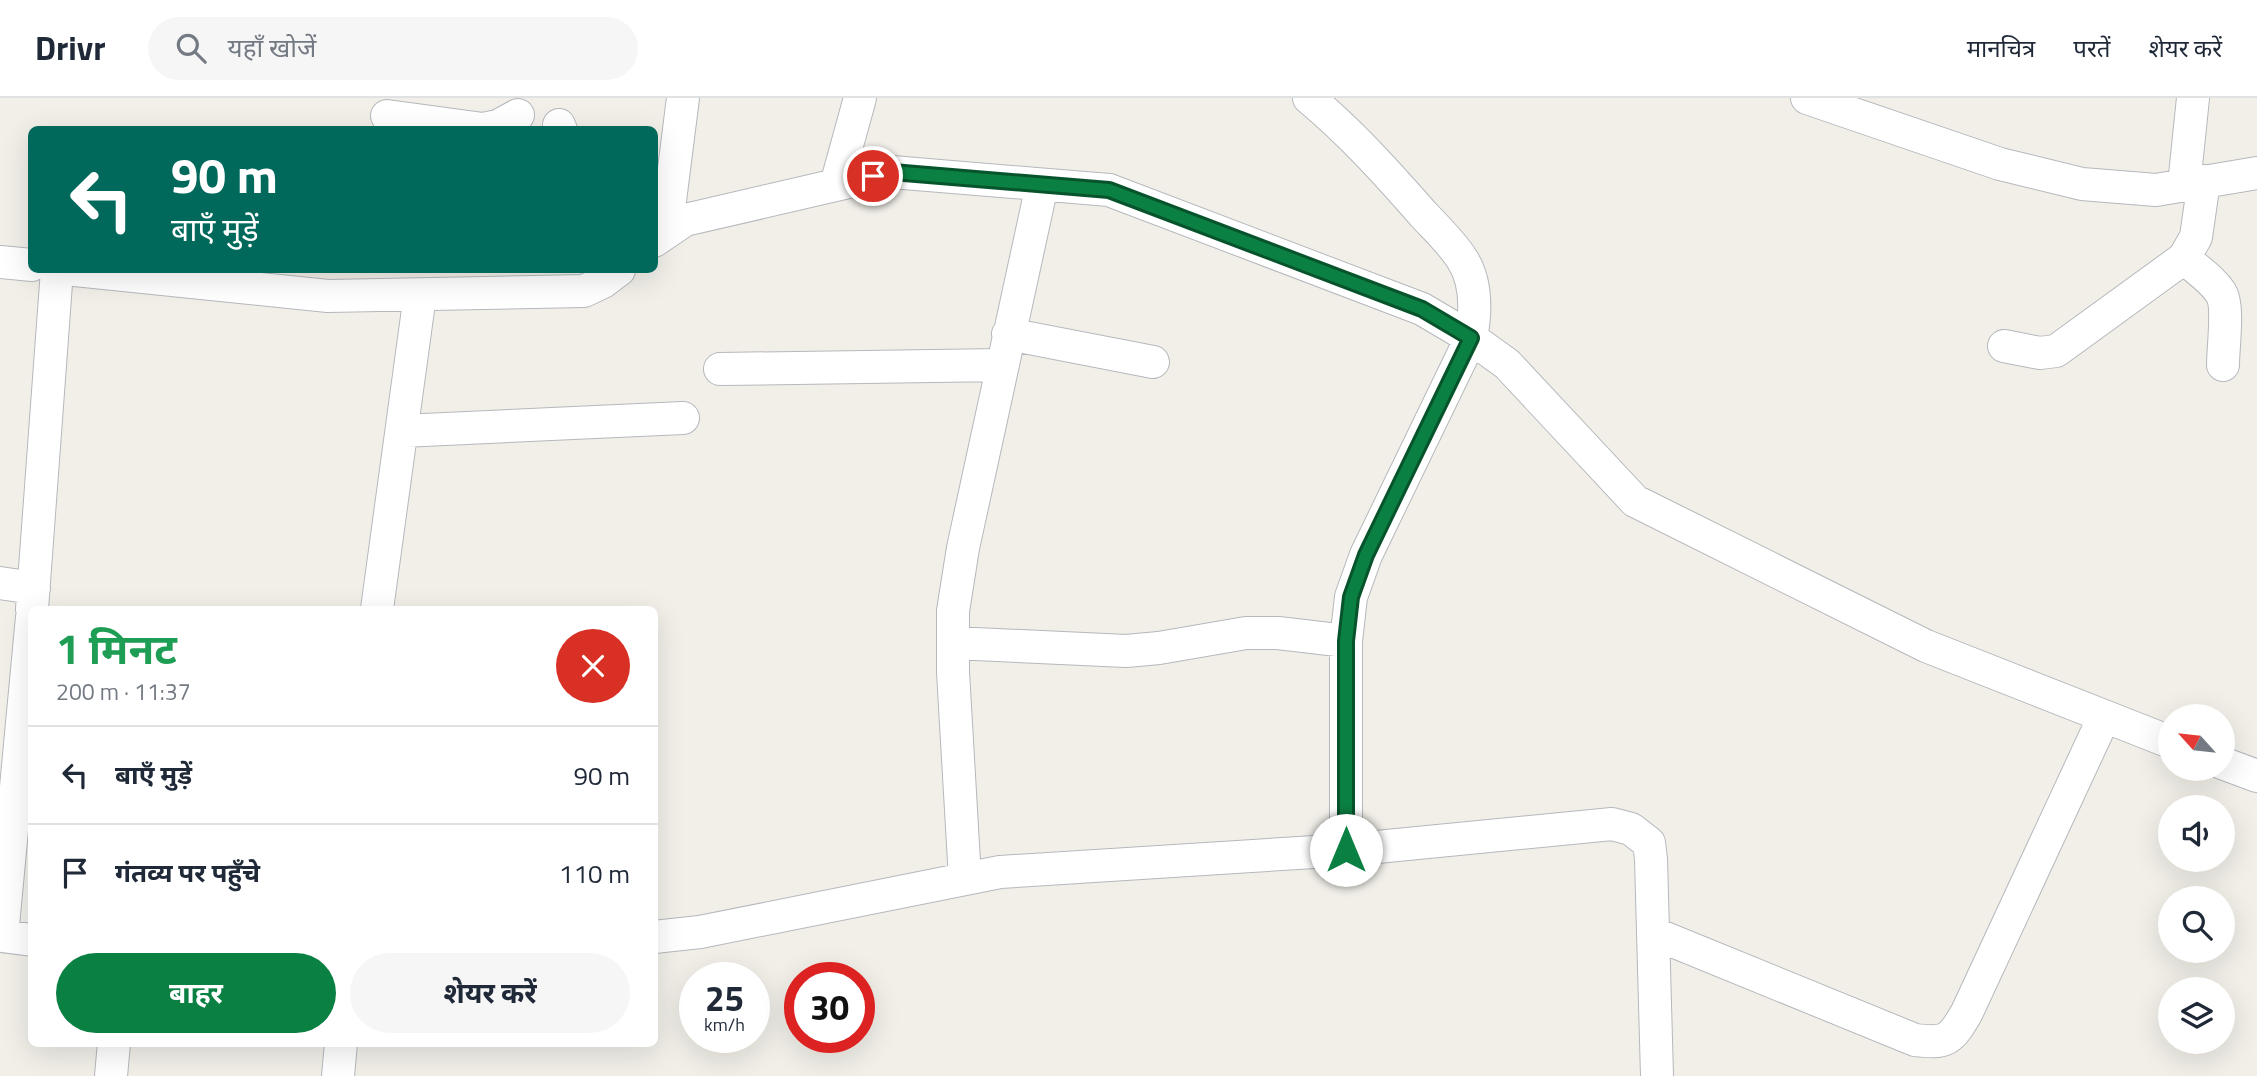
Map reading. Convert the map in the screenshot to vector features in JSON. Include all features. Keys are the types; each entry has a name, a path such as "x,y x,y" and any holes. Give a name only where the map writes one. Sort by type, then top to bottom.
{"street":[{"path":"660,236 683,98"},
{"path":"836,185 860,98"},
{"path":"1309,98 1336,120 1377,162 1463,260 1472,284 1476,314 1471,338 1366,555 1351,597 1346,641 1346,850"},
{"path":"1807,98 2000,164 2082,184 2157,190 2257,173"},
{"path":"2004,346 2040,353 2056,351 2184,258 2196,237 2193,98"},
{"path":"388,115 452,126"},
{"path":"498,126 518,115"},
{"path":"660,236 685,220 892,172 1109,190 1422,309 1471,338 1507,364 1635,501 1926,646 2158,737"},
{"path":"965,879 953,672 953,611 962,548 1042,185"},
{"path":"2184,258 2214,283 2223,295 2225,313 2222,365"},
{"path":"0,262 28,265"},
{"path":"0,583 33,604 57,273"},
{"path":"104,273 328,296 368,282 420,295 585,280 603,282 615,273"},
{"path":"377,606 420,295"},
{"path":"1008,334 1153,362"},
{"path":"720,369 1002,365"},
{"path":"402,431 684,418"},
{"path":"954,643 1126,651 1246,633 1278,633 1346,641"},
{"path":"11,938 28,680"},
{"path":"1653,933 1915,1040 1938,1043 1955,1032 1967,1012 2104,717"},
{"path":"2235,768 2257,776"},
{"path":"658,937 700,932 1000,872 1346,850 1612,824 1630,829 1649,843 1657,1076"},
{"path":"111,1076 114,1047"},
{"path":"338,1076 341,1047"}],"route":[{"path":"873,176 892,172 1109,190 1422,309 1471,338 1366,555 1351,597 1346,641 1346,850"}]}
